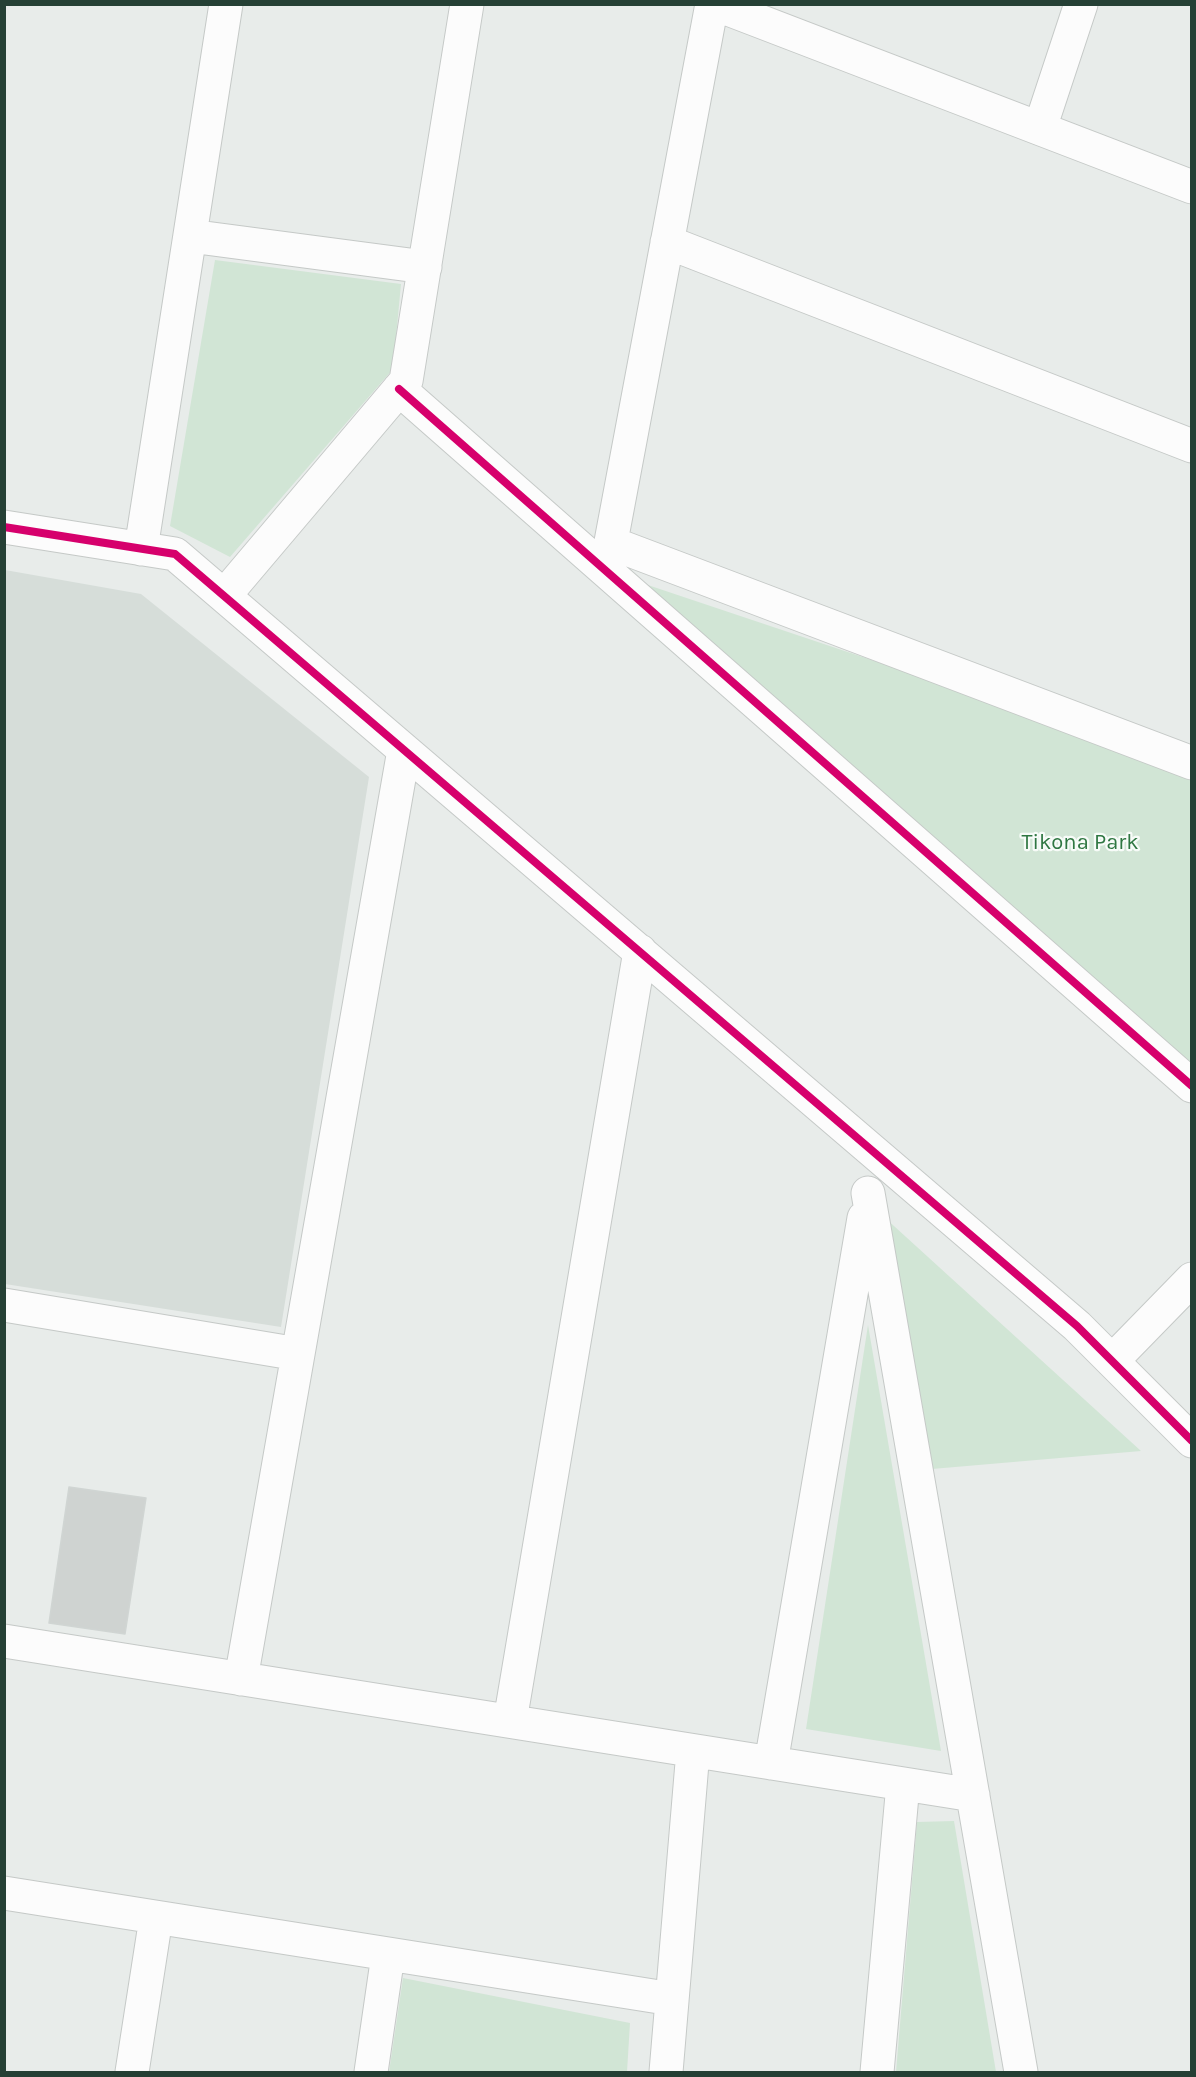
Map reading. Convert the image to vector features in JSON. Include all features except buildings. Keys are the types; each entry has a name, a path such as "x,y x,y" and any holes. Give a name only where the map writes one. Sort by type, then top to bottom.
{"street":[{"path":"141,549 226,4"},
{"path":"224,596 406,381 466,4"},
{"path":"608,557 713,4 1191,187"},
{"path":"1040,128 1082,4"},
{"path":"190,236 424,267"},
{"path":"667,242 1191,446"},
{"path":"399,389 608,557 1191,1086"},
{"path":"4,527 175,554 1077,1326 1191,1441"},
{"path":"608,557 1191,763"},
{"path":"242,1679 405,750"},
{"path":"510,1721 640,951"},
{"path":"771,1763 868,1193 883,1160"},
{"path":"868,1193 1021,2073"},
{"path":"1112,1361 1191,1279"},
{"path":"4,1305 298,1354"},
{"path":"4,1641 973,1795"},
{"path":"666,2073 693,1751"},
{"path":"877,2073 903,1784"},
{"path":"4,1893 672,2000"},
{"path":"132,2073 156,1917"},
{"path":"371,2073 388,1955"}],"shaded area":[{"path":"5,570 141,594 369,777 281,1327 5,1284"}],"green space":[{"path":"215,260 401,284 393,369 230,557 170,526"},
{"name":"Tikona Park","path":"606,571 1191,767 1191,1071"},
{"path":"883,1216 1141,1451 932,1469"},
{"path":"868,1325 941,1751 806,1729"},
{"path":"954,1821 996,2072 896,2072 917,1822"},
{"path":"403,1978 630,2023 627,2072 389,2072"}],"cycle path":[{"path":"399,389 1192,1086"},
{"path":"4,527 175,554 1077,1326 1192,1441"}]}
